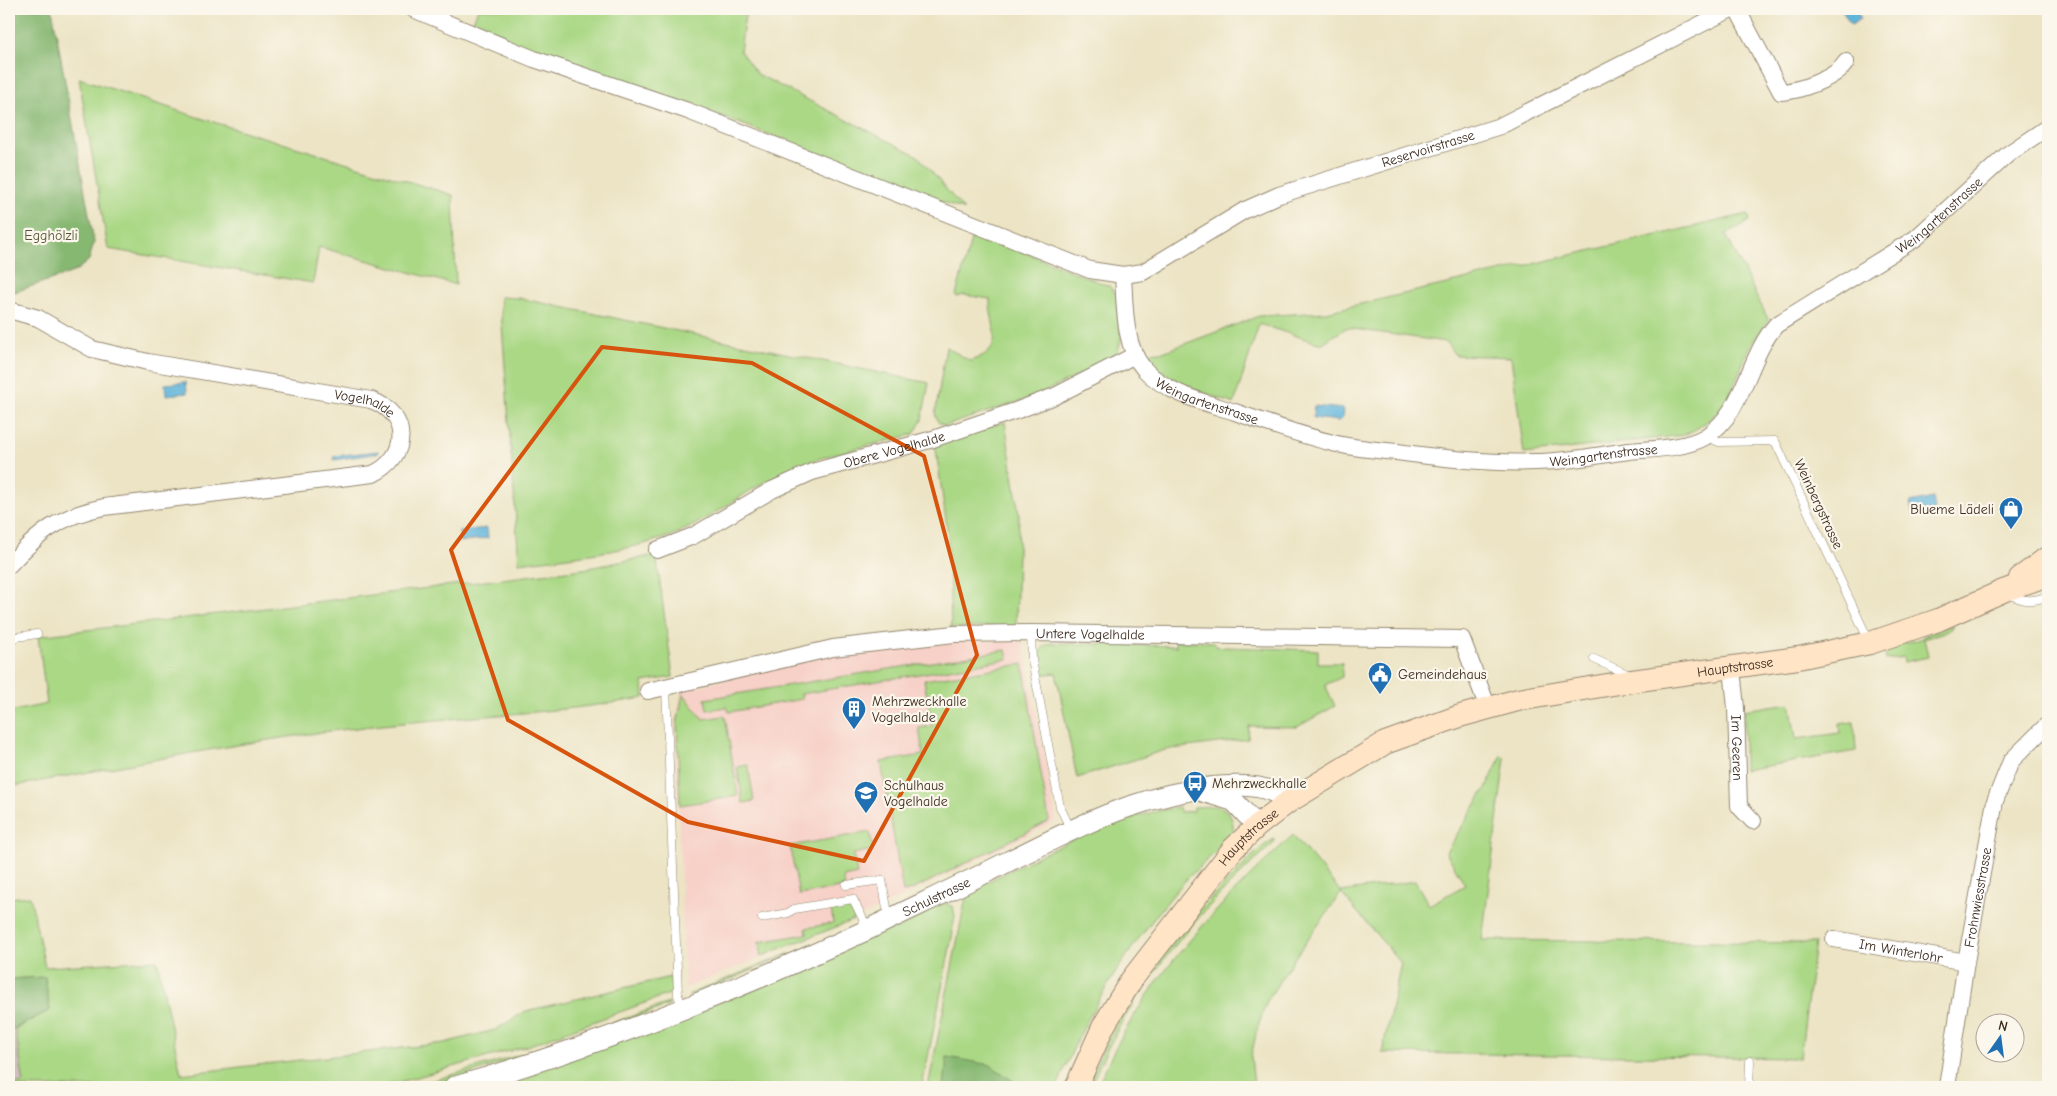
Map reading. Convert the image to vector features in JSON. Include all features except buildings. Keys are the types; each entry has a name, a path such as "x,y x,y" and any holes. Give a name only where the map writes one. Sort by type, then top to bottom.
{"main road":[{"name":"Hauptstrasse","path":"2003,591 2048,557"},
{"name":"Hauptstrasse","path":"1076,1087 1104,1025 1132,979 1185,910 1278,819 1385,743 1460,716 1566,691 1798,658 1870,643 1938,620 2003,591 2048,575"}],"street":[{"path":"413,9 534,59 688,111 1090,270 1123,275"},
{"name":"Reservoirstrasse","path":"1123,275 1144,272 1245,210 1279,194 1500,126 1731,9"},
{"path":"1737,9 1781,92 1796,91 1841,70 1846,62"},
{"name":"Weingartenstrasse","path":"1123,275 1127,326 1135,356 1157,380 1191,398 1308,436 1331,443 1432,456 1538,462 1671,446 1705,437 1732,410 1757,352 1765,338 1776,325 1916,238 2008,154 2048,127"},
{"name":"Vogelhalde","path":"9,310 38,318 92,349 102,352 148,362 371,400 391,412 398,422 401,436 398,452 393,460 383,469 373,474 104,507 78,513 45,529 9,565"},
{"name":"Obere Vogelhalde","path":"657,550 693,536 772,490 812,472 933,440 1018,410 1055,396 1135,356"},
{"name":"Untere Vogelhalde","path":"648,690 833,648 954,634 1031,633 1462,639 1488,708"},
{"name":"Im Geeren","path":"1732,668 1736,708 1739,806 1752,821"},
{"name":"Frohnwiesstrasse","path":"1947,1087 1988,837 2005,772 2011,761 2048,724"},
{"name":"Schulstrasse","path":"454,1087 575,1050 772,974 892,918 1071,830 1129,806 1214,786 1245,785 1274,792 1278,819"},
{"name":"Schulstrasse","path":"1192,791 1216,794 1278,819"},
{"name":"Im Winterlohr","path":"1834,939 1966,962"}],"lane":[{"name":"Weinbergstrasse","path":"1705,437 1719,442 1775,441 1870,643"},
{"path":"2003,591 2020,600 2034,601 2048,596"},
{"path":"1031,633 1032,660 1060,808 1071,830"},
{"path":"9,638 37,634"},
{"path":"1594,659 1638,680"},
{"path":"666,687 678,995 683,1009"},
{"path":"846,885 882,880 892,918"},
{"path":"762,918 788,913 794,909 853,899 868,929"},
{"path":"1750,1061 1750,1087"}],"highlighted area":[{"path":"602,347 752,363 924,456 977,655 864,861 688,822 508,720 451,550"}],"shaded area":[{"name":"Schulhaus Vogelhalde","path":"964,641 1019,641 1023,645 1056,817 1054,822 854,920 685,988 675,723 681,692 838,653"},
{"path":"15,1029 24,1083 9,1087 9,1031"}],"green space":[{"name":"Egghölzli","path":"9,9 52,9 94,242 89,260 76,271 9,294"},
{"path":"478,9 746,9 740,51 757,74 918,156 964,210 708,111 557,60 471,26"},
{"path":"79,78 197,117 453,195 456,285 319,247 313,283 108,249"},
{"path":"1748,214 1750,220 1726,235 1769,321 1756,337 1728,398 1704,424 1684,435 1524,454 1511,357 1455,355 1446,342 1346,328 1321,344 1259,324 1234,404 1196,390 1173,378 1152,363 1143,353 1163,352 1259,316 1326,312"},
{"path":"976,233 1109,286 1117,295 1121,339 1118,351 1108,361 1036,396 945,426 938,422 935,415 946,347 970,361 990,350 994,343 995,335 990,299 964,295 957,297 956,295 971,240"},
{"path":"500,297 518,298 929,383 922,420 914,434 826,456 792,468 691,526 661,539 627,548 519,563"},
{"path":"1005,422 1019,514 1016,626 951,628 948,535 935,443"},
{"path":"656,555 673,677 643,682 644,698 576,708 327,731 191,753 9,787 9,712 47,704 38,636 583,569"},
{"path":"1953,625 1949,631 1924,638 1928,657 1904,662 1903,657 1886,660 1884,649 1923,638 1923,636"},
{"path":"1176,641 1213,642 1217,647 1318,650 1318,663 1342,663 1342,677 1325,685 1335,706 1297,727 1249,726 1248,739 1165,750 1077,778 1056,673 1040,675 1040,651 1051,643 1176,646"},
{"path":"1006,650 1008,659 801,694 802,699 729,712 727,707 707,710 705,699"},
{"path":"1023,664 1049,821 912,890 903,892 881,762 923,755 919,728 932,726 924,680"},
{"path":"683,693 703,719 725,716 738,796 680,805 677,724"},
{"path":"1790,703 1796,739 1840,733 1839,724 1854,722 1856,751 1744,770 1744,710"},
{"path":"1502,755 1505,758 1482,940 1815,943 1800,1058 1382,1053 1401,963 1341,893 1293,960 1267,1001 1257,1030 1251,1056 1254,1087 1097,1087 1114,1050 1134,1015 1181,951 1235,891 1293,835 1341,892 1415,881 1429,905 1465,885 1446,852 1486,788"},
{"path":"748,765 754,801 743,803 737,767"},
{"path":"1215,806 1224,809 1230,814 1233,822 1233,831 1216,852 1183,883 1127,955 1081,1032 1057,1087 928,1087 967,892 1044,853 1096,830 1151,813 1179,807 1180,812 1194,811 1194,807"},
{"path":"870,832 873,850 853,854 857,874 843,877 845,887 799,895 790,846"},
{"path":"1274,839 1274,843 1245,869 1192,925 1145,985 1106,1051 1090,1087 1086,1087 1099,1057 1131,1000 1170,945 1213,895 1255,854"},
{"path":"30,896 45,967 157,960 181,1074 444,1043 495,1030 526,1011 670,977 672,993 527,1046 382,1087 9,1087 9,1085 24,1083 15,1029 50,1010 45,977 9,979 9,898"},
{"path":"945,903 953,907 955,916 953,932 922,1087 481,1087"},
{"path":"844,907 852,912 854,920 762,956 759,942 807,934 806,928 833,923 831,909"},
{"path":"790,954 689,997 690,994"},
{"path":"45,977 50,1010 9,1031 9,979"},
{"path":"669,1003 669,1005 604,1029 465,1076 432,1085 411,1087 530,1052"},
{"path":"947,1057 990,1065 1022,1087 944,1087"}],"water":[{"path":"1841,9 1856,9 1861,19 1851,25"},
{"path":"186,382 187,393 166,395 165,384"},
{"path":"1314,406 1343,409 1342,419 1339,421 1313,418"},
{"path":"378,451 379,453 334,460 334,456"},
{"path":"1933,498 1935,510 1913,515 1910,503"},
{"path":"487,528 488,538 460,542 459,531"}],"place":[{"name":"Blueme Lädeli","path":"2011,530"},
{"name":"Gemeindehaus","path":"1380,695"},
{"name":"Mehrzweckhalle Vogelhalde","path":"854,730"},
{"name":"Mehrzweckhalle","path":"1195,804"},
{"name":"Schulhaus Vogelhalde","path":"866,814"}]}
